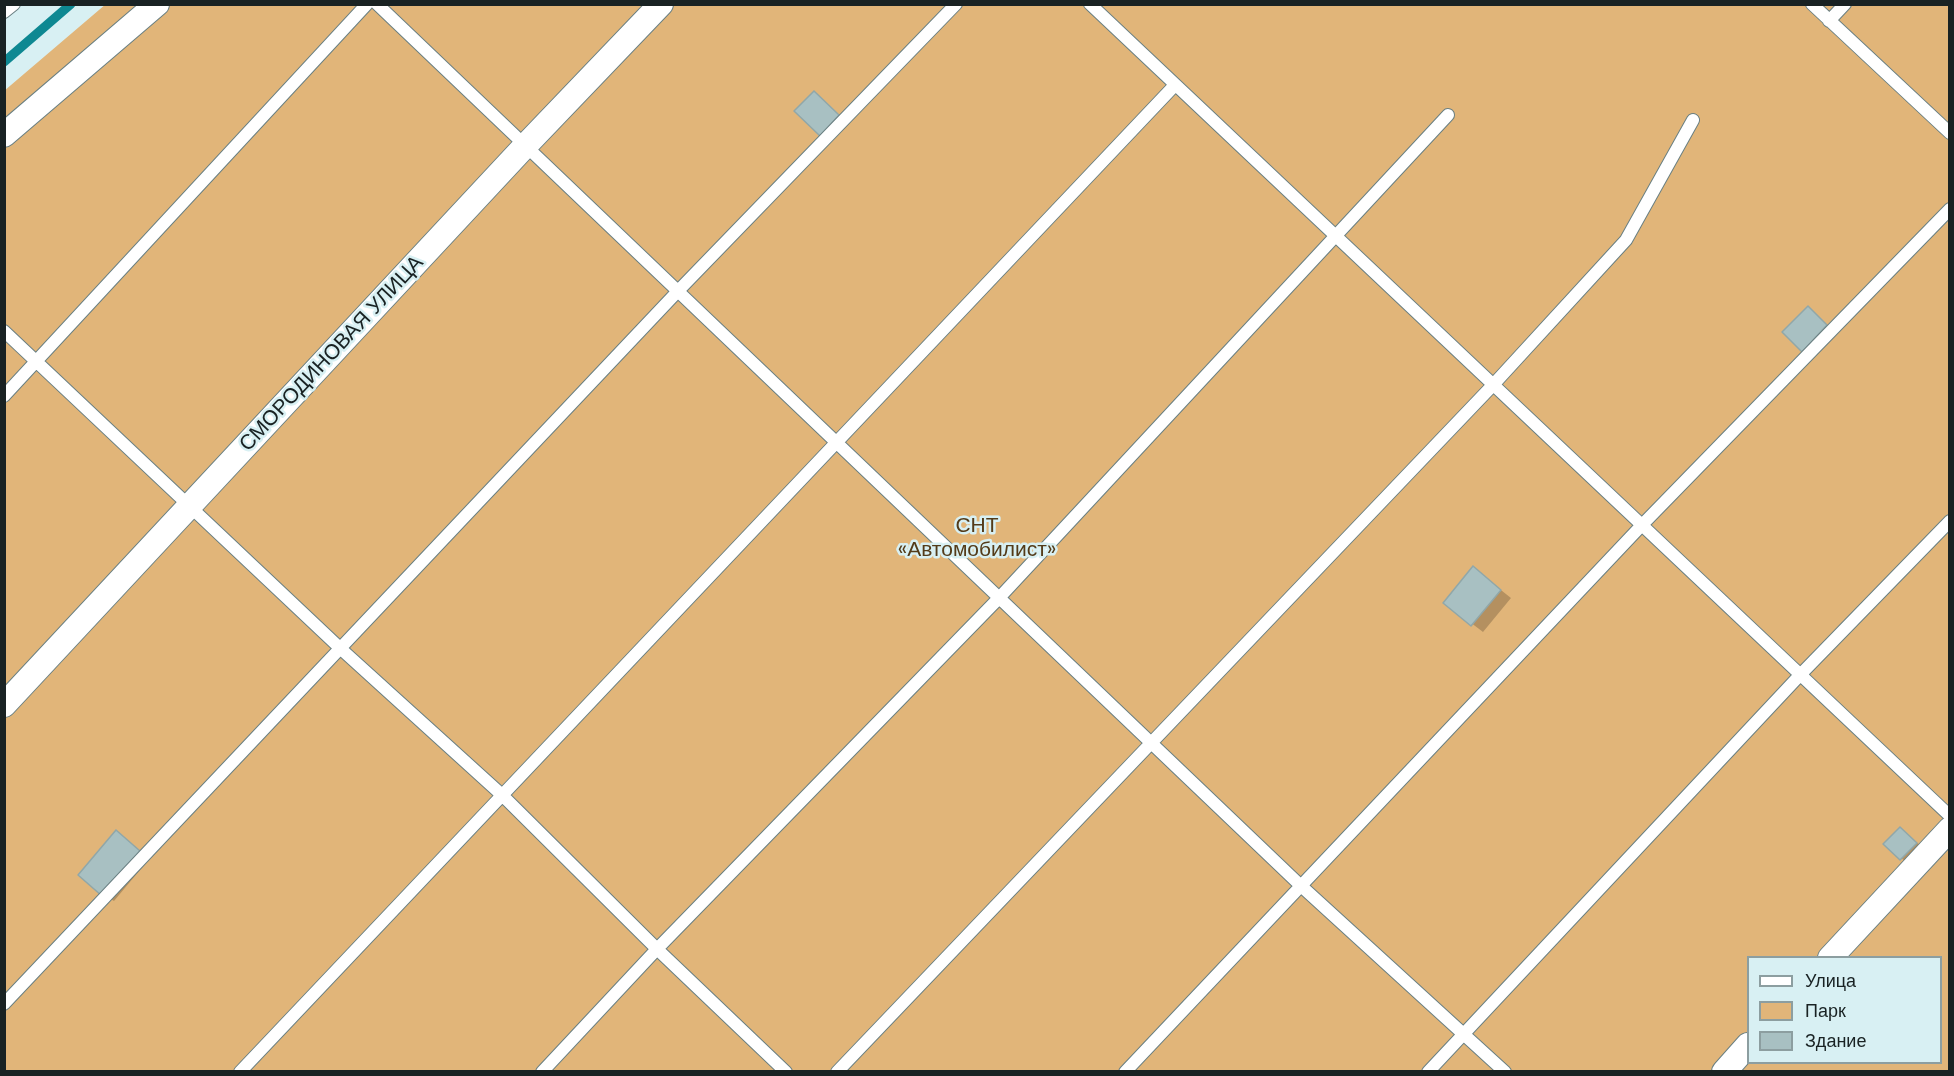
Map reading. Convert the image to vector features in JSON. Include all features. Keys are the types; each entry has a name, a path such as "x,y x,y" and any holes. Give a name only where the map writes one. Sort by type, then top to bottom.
{"street":[{"path":"4,135 157,4"},
{"name":"СМОРОДИНОВАЯ УЛИЦА","path":"4,705 525,146 661,4"},
{"path":"1831,956 1950,829"},
{"path":"1724,1071 1747,1047"}],"lane":[{"path":"4,12 14,4"},
{"path":"4,396 367,4"},
{"path":"377,4 1299,884 1505,1071"},
{"path":"4,1004 678,291 957,4"},
{"path":"1090,4 1950,816"},
{"path":"1812,4 1950,133"},
{"path":"1829,21 1845,4"},
{"path":"240,1071 1175,85"},
{"path":"542,1071 657,949 999,598 1448,115"},
{"path":"837,1071 1150,741 1493,385 1626,240 1693,120"},
{"path":"1125,1071 1299,884 1641,526 1950,209"},
{"path":"4,331 340,649 502,795 657,949 786,1071"},
{"path":"1428,1071 1800,675 1950,520"}],"green space":[{"name":"СНТ «Автомобилист»","path":"106,4 1949,5 1949,1071 5,1071 4,91"}],"building":[{"path":"814,91 839,115 820,136 794,111"},
{"path":"1808,306 1827,325 1802,352 1782,332"},
{"path":"1473,566 1501,590 1471,626 1443,603"},
{"path":"1900,827 1917,843 1900,860 1883,844"},
{"path":"116,830 140,851 102,896 78,875"}],"waterway":[{"path":"4,62 71,4"}]}
